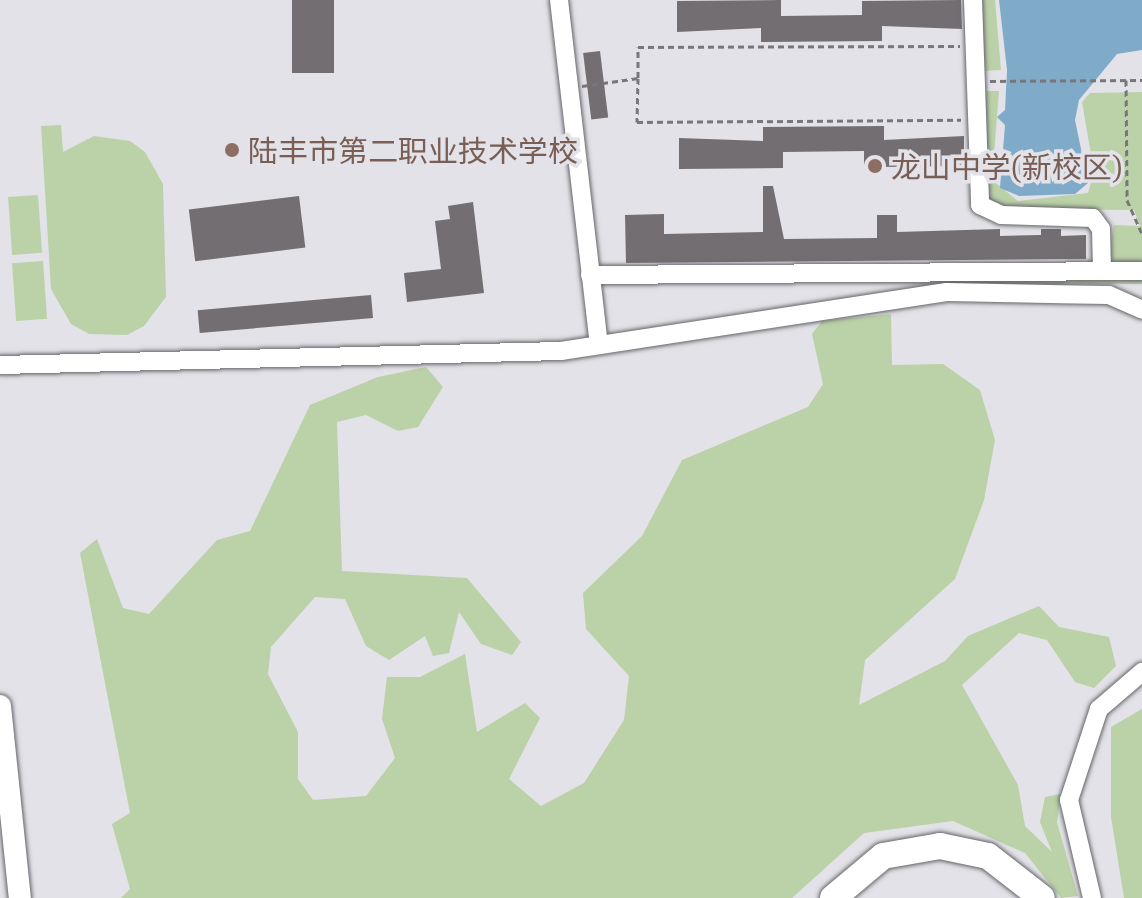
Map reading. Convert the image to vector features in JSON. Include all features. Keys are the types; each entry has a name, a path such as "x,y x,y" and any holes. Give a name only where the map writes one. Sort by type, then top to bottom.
{"highway":[{"path":"833,898 883,856 940,846 988,856 1042,898"},
{"path":"851,898 894,867 931,860 993,873 1025,898"}],"main road":[{"path":"0,706 20,898"}],"street":[{"path":"559,0 599,345"},
{"path":"973,0 980,205 991,214 1093,218 1101,229 1102,271"},
{"path":"590,275 1142,271"},
{"path":"0,365 599,345 947,292 1109,295 1138,305"},
{"path":"1092,898 1069,800 1099,709 1142,672"}],"path":[{"path":"963,58 963,46 638,47 637,122 963,120 963,107"},
{"path":"568,88 638,78"},
{"path":"1126,80 1127,200 1142,233"},
{"path":"975,81 1142,80"}],"green space":[{"path":"982,0 995,0 1001,70 982,71"},
{"path":"983,91 999,91 992,180 1018,201 1088,193 1094,172 1082,102 1090,93 1142,92 1142,267 1115,264 1109,252 1114,225 1140,226 1134,210 1006,209 988,200"},
{"path":"61,125 63,152 94,136 130,141 145,152 163,184 166,297 144,326 127,335 89,334 71,324 51,289 41,126"},
{"path":"38,195 42,253 12,255 8,197"},
{"path":"43,261 47,319 16,321 12,263"},
{"path":"973,278 1142,280 1142,284 973,283"},
{"path":"891,314 892,365 943,364 980,390 995,440 984,500 955,579 865,660 859,705 945,661 968,636 1039,606 1059,627 1109,637 1116,666 1094,688 1075,682 1047,640 1019,633 962,685 1018,785 1025,826 1052,852 1040,822 1045,797 1061,794 1057,822 1078,896 1061,898 1025,853 953,821 864,833 792,898 121,898 130,889 112,824 130,813 80,553 97,539 123,608 149,614 217,540 250,531 310,405 378,377 426,367 443,387 418,427 398,431 366,415 337,422 342,571 467,578 521,642 512,655 481,644 459,612 449,653 433,656 425,636 389,660 366,646 345,599 315,597 271,647 268,674 298,732 298,779 313,800 366,796 395,758 382,719 387,677 420,677 465,654 477,732 525,703 540,718 509,779 541,806 584,783 624,720 629,676 586,629 583,593 642,536 682,460 808,407 823,384 812,334 822,321"},
{"path":"1142,709 1142,898 1124,898 1111,817 1111,727"}],"water":[{"path":"999,0 1142,0 1142,50 1117,54 1079,100 1075,120 1088,183 1075,194 1019,196 1000,188 1005,125 997,117 1005,110 1007,70"}],"building":[{"path":"292,0 334,0 334,73 292,73"},
{"path":"781,0 781,16 862,15 862,1 961,0 962,29 882,26 882,41 761,42 761,28 677,32 677,1"},
{"path":"600,51 608,118 591,120 583,53"},
{"path":"884,126 884,140 964,136 964,166 864,166 864,151 783,152 783,168 679,169 679,138 763,141 763,127"},
{"path":"763,186 773,186 784,239 877,238 877,215 897,215 897,232 1000,229 1000,236 1041,235 1041,229 1061,229 1061,236 1086,235 1086,259 626,263 625,215 664,214 664,234 763,232"},
{"path":"299,196 305,248 195,261 189,210"},
{"path":"473,202 484,293 407,302 404,273 441,269 435,221 450,219 448,206"},
{"path":"371,295 373,318 200,333 198,310"}],"place":[{"name":"陆丰市第二职业技术学校","path":"232,150"},
{"name":"龙山中学(新校区)","path":"875,166"}]}
